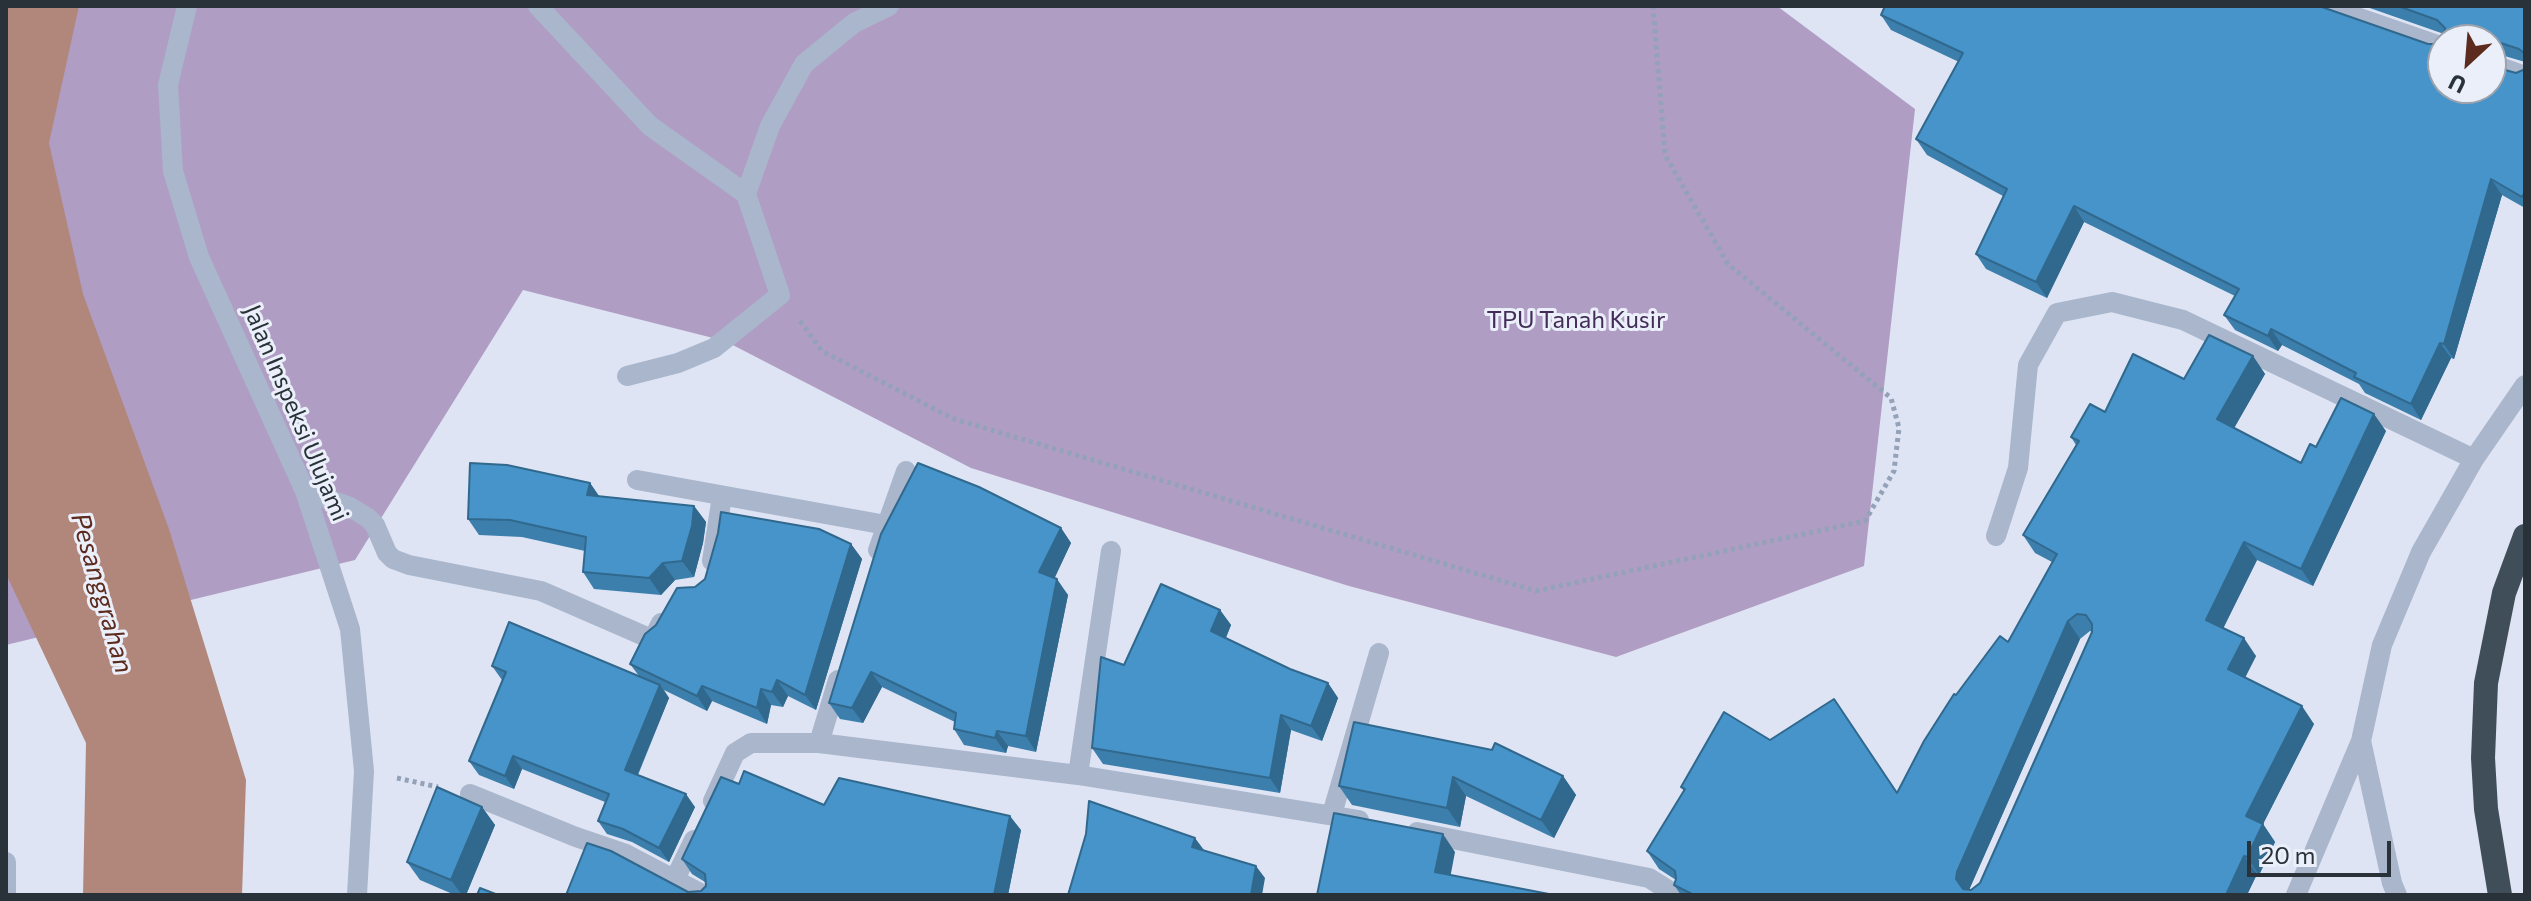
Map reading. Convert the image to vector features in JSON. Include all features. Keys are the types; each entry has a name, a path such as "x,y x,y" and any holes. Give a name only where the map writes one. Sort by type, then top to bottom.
{"highway":[{"path":"2500,895 2486,809 2483,758 2486,683 2504,593 2525,536"}],"street":[{"name":"Jalan Inspeksi Ulujami","path":"187,6 168,85 173,171 199,257 305,491 350,629 364,771 357,895"},
{"path":"538,6 650,126 746,194 780,295 714,348 678,363 627,376"},
{"path":"746,194 770,126 804,64 854,23 889,6"},
{"path":"2325,6 2427,41"},
{"path":"1996,536 2018,468 2028,365 2057,313 2112,302 2183,320 2474,459"},
{"path":"2296,895 2361,741 2382,645 2421,552 2474,459 2525,385"},
{"path":"872,569 906,471"},
{"path":"637,480 886,525"},
{"path":"305,491 350,507 368,518 375,525 387,553 401,562 541,591 649,638 655,635 669,606"},
{"path":"708,577 716,545 722,496"},
{"path":"1078,775 1111,551"},
{"path":"1332,814 1379,653"},
{"path":"819,743 845,656"},
{"path":"2361,741 2397,895"},
{"path":"675,879 735,753 751,743 819,743 1078,775 1332,814 1649,878 1676,895"},
{"path":"470,794 626,854 704,895"},
{"path":"6,862 6,895"}],"path":[{"path":"780,295 822,351 954,419 1536,591 1865,521 1894,471 1899,428 1891,398 1728,264 1665,155 1653,6"},
{"path":"364,771 470,794"}],"green space":[{"name":"TPU Tanah Kusir","path":"6,6 1777,6 1915,109 1864,566 1616,657 1349,586 971,468 725,341 523,290 355,560 6,645"}],"water":[{"name":"Pesanggrahan","path":"6,6 79,6 49,143 83,294 169,529 246,780 242,895 83,895 86,743 6,574"}],"building":[{"path":"1885,6 2319,6 2427,44 2427,104 2507,104 2507,70 2516,73 2525,67 2525,192 2522,197 2491,179 2444,344 2440,343 2411,404 2354,377 2356,373 2271,329 2268,336 2224,315 2239,289 2074,206 2036,282 1976,254 2007,189 1916,139 1963,53 1881,15"},
{"path":"2398,6 2525,6 2525,56 2519,49 2507,45 2507,24 2441,24"},
{"path":"2209,335 2253,356 2217,419 2301,463 2310,444 2316,447 2341,398 2374,414 2301,569 2244,542 2206,620 2244,638 2228,669 2302,706 2246,816 2263,824 2226,895 1694,895 1674,885 1675,871 1647,851 1685,789 1681,787 1724,712 1770,740 1834,699 1897,793 1924,741 1954,694 2000,636 2008,642 2057,554 2023,535 2079,441 2071,437 2090,404 2105,412 2133,354 2184,379","holes":["2077,614 2086,615 2092,624 2092,632 1980,883 1971,890 1963,889 1956,879 1957,872 2068,621"]},
{"path":"470,463 507,465 590,483 587,495 694,506 682,561 663,563 649,578 583,572 586,537 510,520 468,519"},
{"path":"918,463 979,487 1061,528 1039,572 1057,579 1026,736 997,731 995,738 954,729 956,713 871,672 852,708 829,703 881,534"},
{"path":"721,512 819,529 851,544 805,695 777,680 772,692 761,689 757,708 702,686 697,696 630,664 645,634 656,625 677,588 695,587 705,579"},
{"path":"1161,584 1220,610 1211,631 1290,669 1328,683 1311,726 1281,715 1270,778 1092,748 1101,657 1124,665"},
{"path":"509,622 660,685 625,770 686,794 659,848 623,829 598,821 609,794 513,756 505,776 469,761 506,672 492,666"},
{"path":"1354,722 1492,750 1495,743 1563,776 1541,820 1453,777 1447,808 1339,786"},
{"path":"744,771 824,805 839,778 1010,816 994,895 566,895 587,843 611,851 688,892 701,891 706,886 705,874 682,859 721,777 739,784"},
{"path":"437,787 482,807 451,880 407,862"},
{"path":"1089,801 1195,838 1192,847 1256,866 1251,895 1068,895 1086,834"},
{"path":"1334,813 1443,834 1435,872 1554,895 1317,895"},
{"path":"480,888 498,895 477,895"}]}
